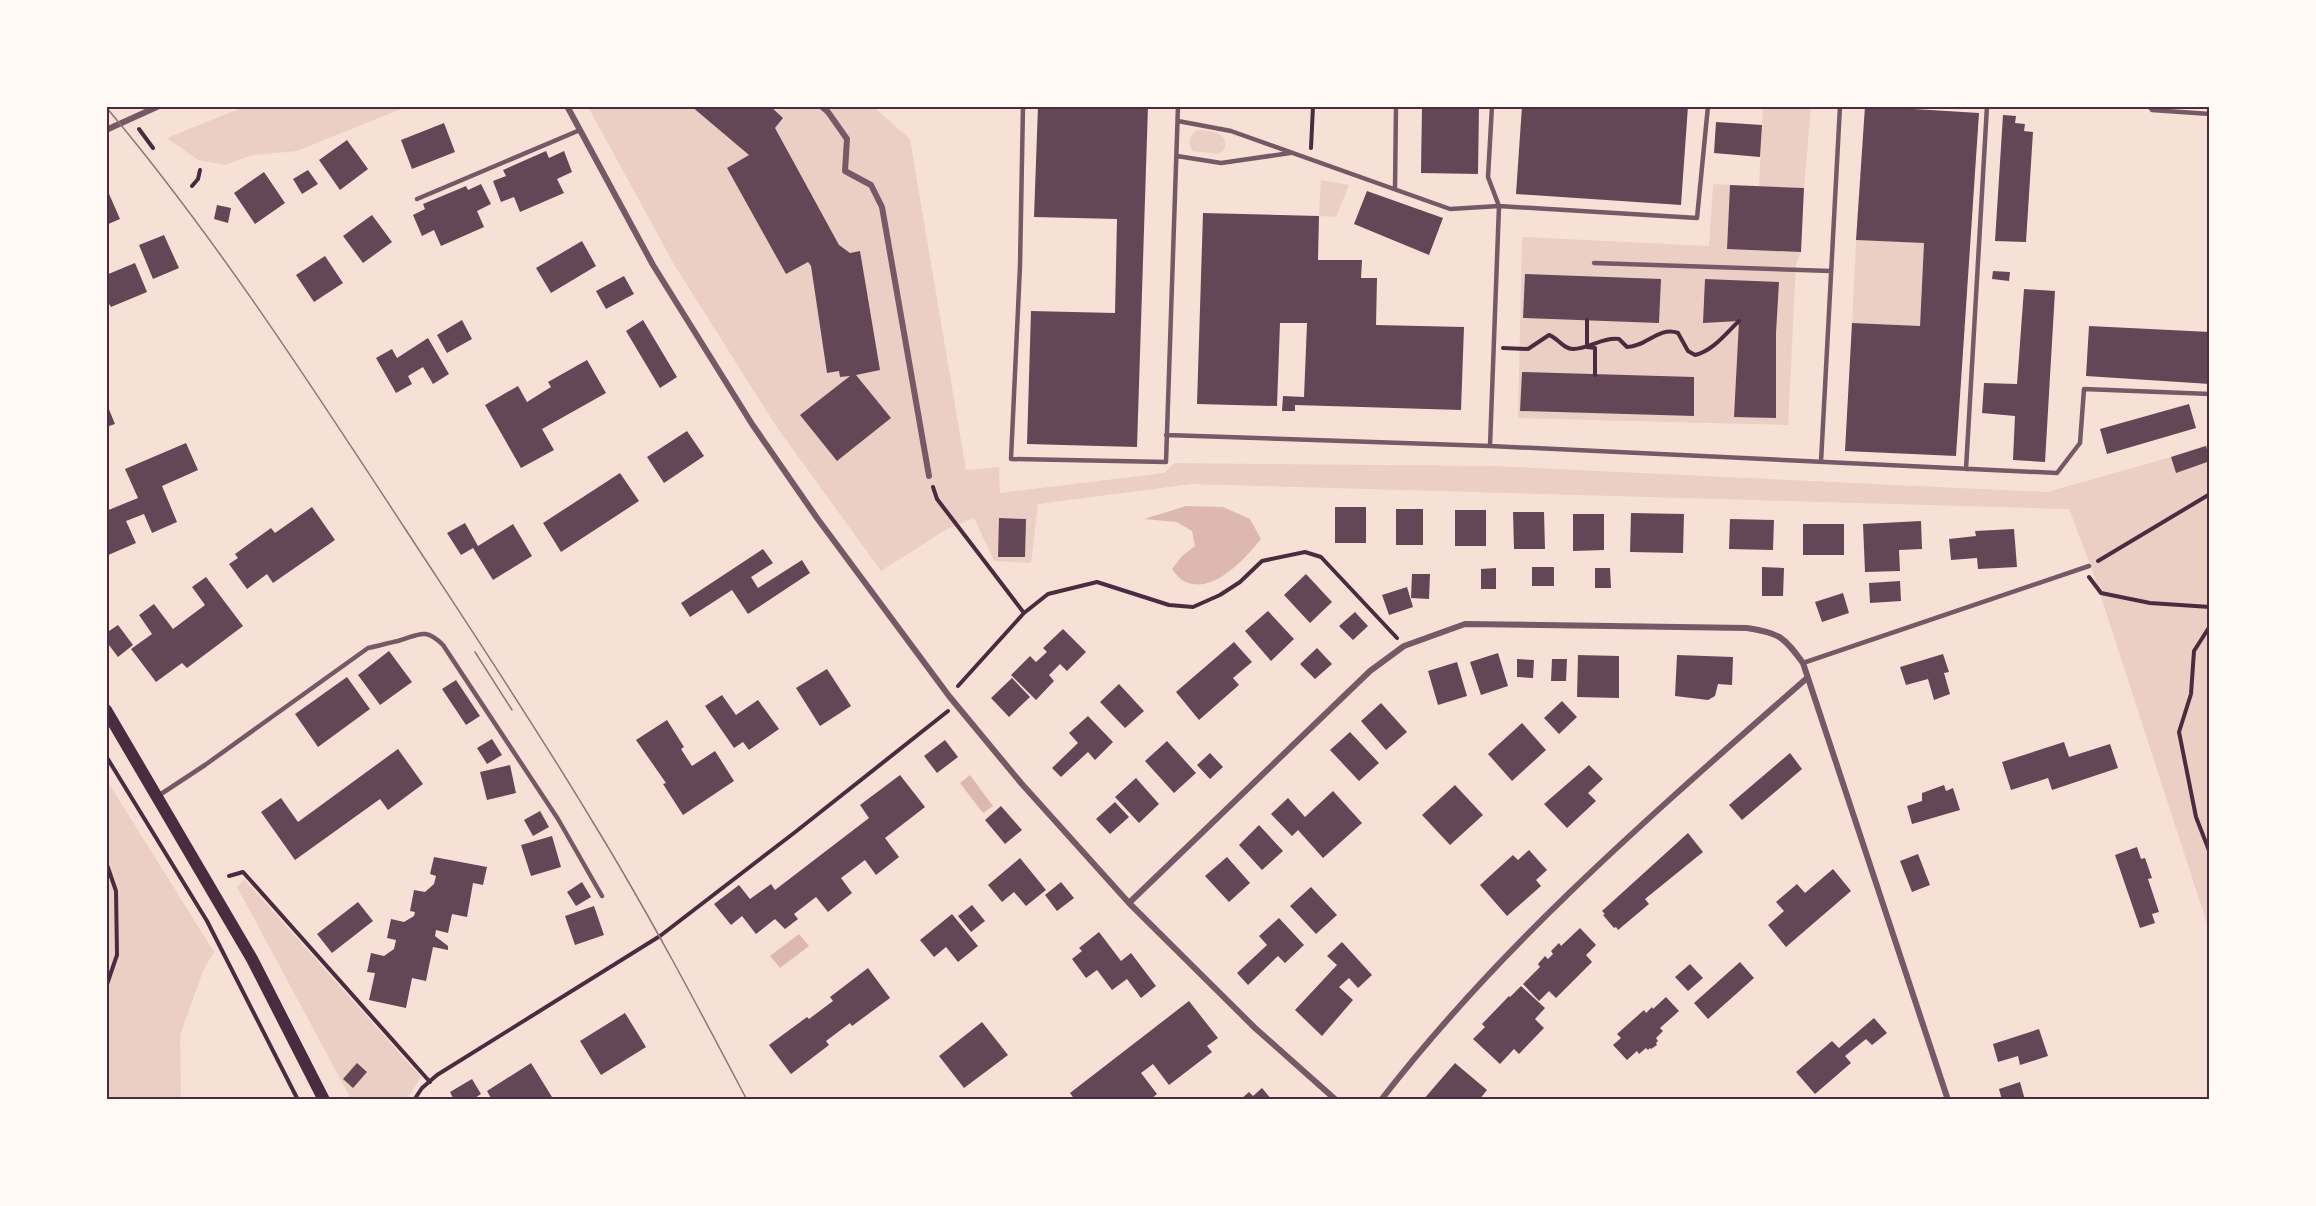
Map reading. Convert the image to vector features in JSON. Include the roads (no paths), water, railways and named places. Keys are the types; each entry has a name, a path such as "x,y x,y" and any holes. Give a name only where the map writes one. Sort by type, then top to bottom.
{"main road":[{"path":"106,710 252,959 324,1100"}],"street":[{"path":"106,130 159,106"},
{"path":"567,106 653,265 752,424 817,518 949,696 1051,818 1129,903 1255,1028 1336,1100"},
{"path":"821,106 847,139 845,171 871,185 882,207 929,476"},
{"path":"1129,903 1370,671 1404,646 1465,624 1747,628 1767,631 1786,640 1803,663 1948,1100"},
{"path":"1381,1100 1404,1070 1522,938 1657,810 1808,678"}],"lane":[{"path":"1023,106 1020,266 1011,459 1166,462 1178,106"},
{"path":"1395,189 1396,106"},
{"path":"1490,446 1499,206 1488,177 1492,106"},
{"path":"1178,121 1231,131 1450,208 1499,206 1697,218 1708,106"},
{"path":"1821,462 1840,106"},
{"path":"1966,469 1987,106"},
{"path":"2149,106 2152,110 2210,114"},
{"path":"417,199 580,130"},
{"path":"1177,156 1221,163 1294,153"},
{"path":"1594,263 1831,271"},
{"path":"1166,435 1490,446 2057,473 2080,443 2084,389 2210,394"},
{"path":"1803,663 2083,570 2089,566"},
{"path":"158,796 368,648 401,640 417,633 434,636 443,645 558,819 602,896"}],"tram line":[{"path":"106,107 186,207 260,311 498,671 632,888 747,1100"},
{"path":"475,652 512,710"}]}
